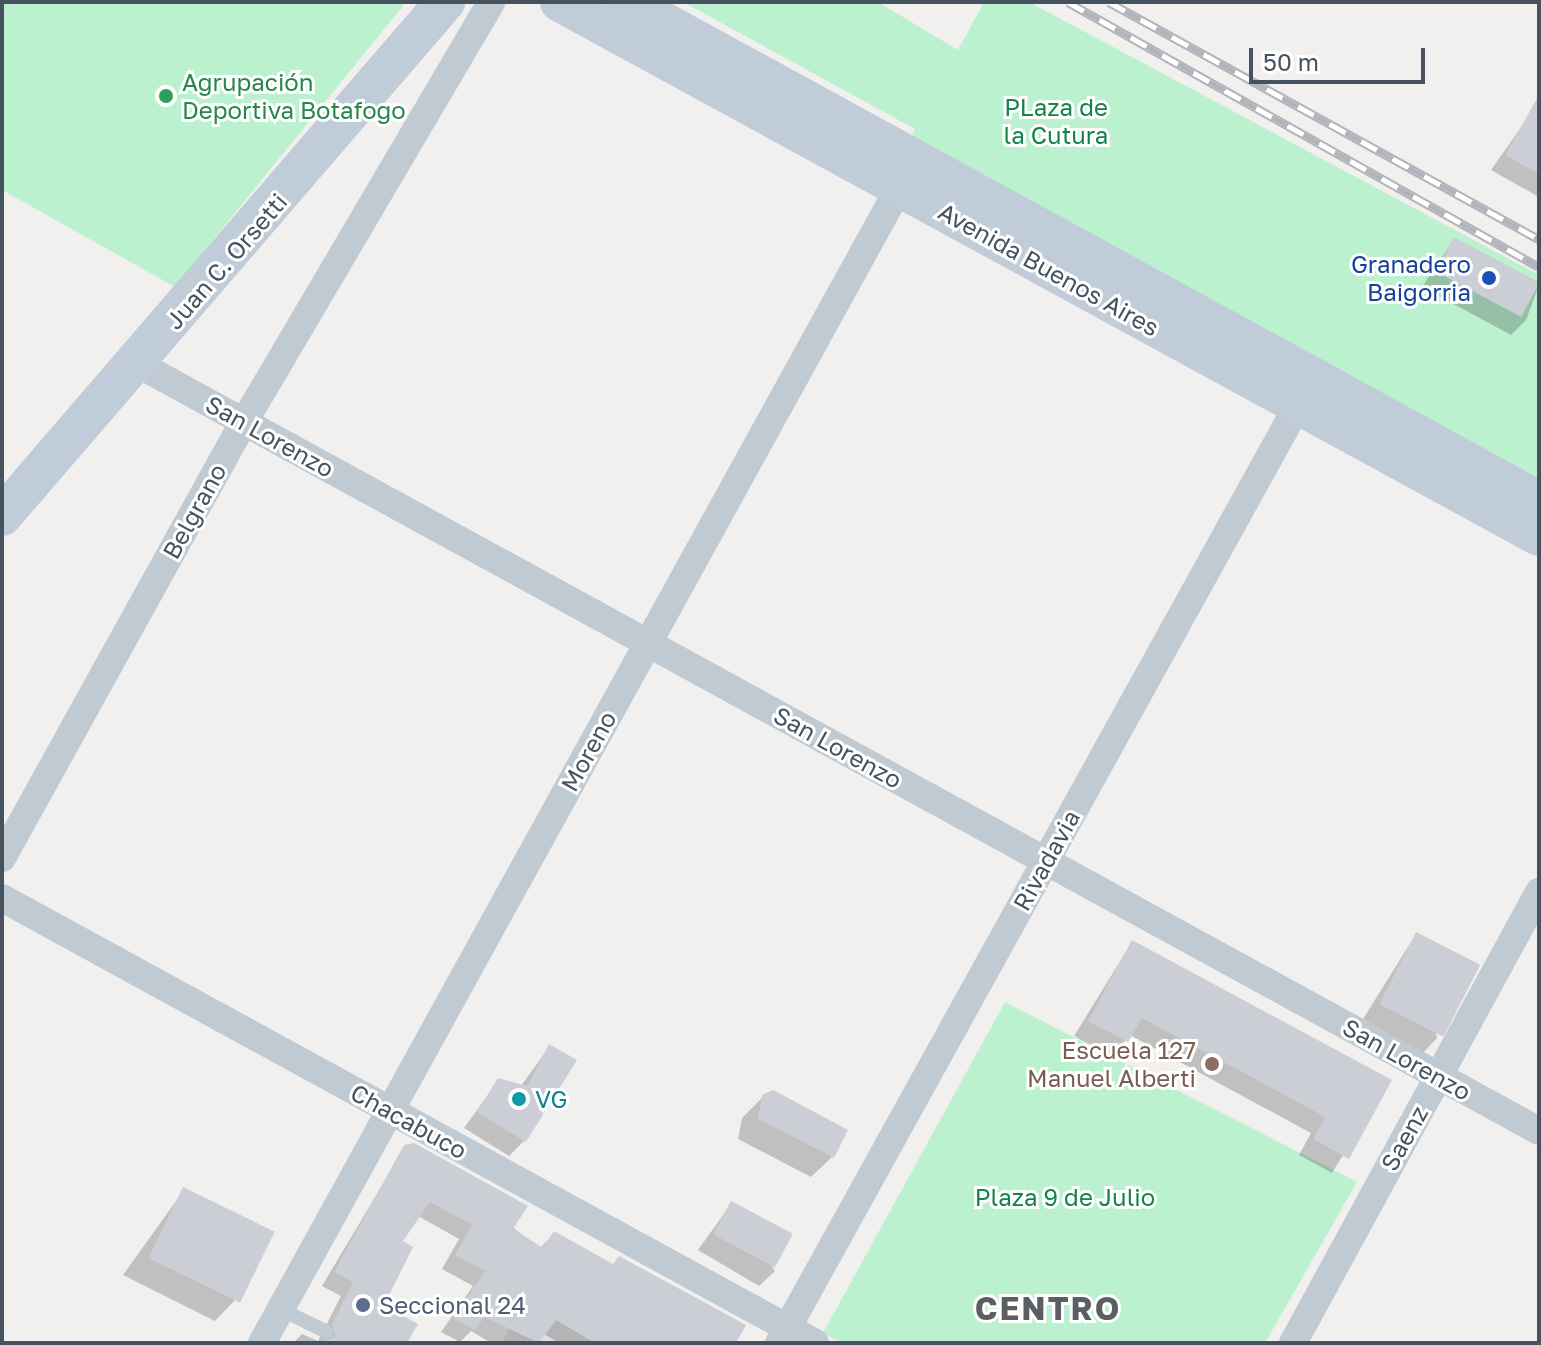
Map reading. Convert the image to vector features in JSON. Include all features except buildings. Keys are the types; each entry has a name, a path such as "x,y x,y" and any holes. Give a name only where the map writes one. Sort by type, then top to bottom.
{"main road":[{"name":"Juan C. Orsetti","path":"2,516 138,364 445,2"},
{"name":"Avenida Buenos Aires","path":"560,2 907,173 1306,391 1539,536"},
{"name":"Avenida Buenos Aires","path":"627,2 907,173"},
{"name":"Avenida Buenos Aires","path":"1306,391 1539,501"}],"street":[{"name":"Belgrano","path":"2,858 244,422 491,2"},
{"name":"Moreno","path":"262,1343 907,173"},
{"name":"San Lorenzo","path":"138,364 1539,1131"},
{"name":"Rivadavia","path":"783,1335 1306,391"},
{"name":"Saenz","path":"1293,1343 1539,892"},
{"name":"Chacabuco","path":"2,898 390,1110 783,1335 815,1343"}],"lane":[{"path":"280,1309 327,1332"}],"shaded area":[{"path":"536,1288 632,1343 501,1343"}],"green space":[{"name":"Agrupación Deportiva Botafogo","path":"2,2 406,2 175,287 2,190"},
{"name":"PLaza de la Cutura","path":"683,2 878,2 958,50 984,2 1029,2 1539,275 1539,478 907,145 915,129"},
{"name":"Plaza 9 de Julio","path":"1005,1002 1357,1182 1265,1343 842,1343 823,1333"}],"railway":[{"path":"1068,2 1539,267"},
{"path":"1109,2 1539,239"}],"place":[{"name":"Agrupación Deportiva Botafogo","path":"166,96"},
{"name":"Granadero Baigorria","path":"1489,278"},
{"name":"Escuela 127 Manuel Alberti","path":"1212,1064"},
{"name":"VG","path":"519,1099"},
{"name":"Seccional 24","path":"363,1305"}],"district":[{"name":"CENTRO","path":"1048,1308"}]}
